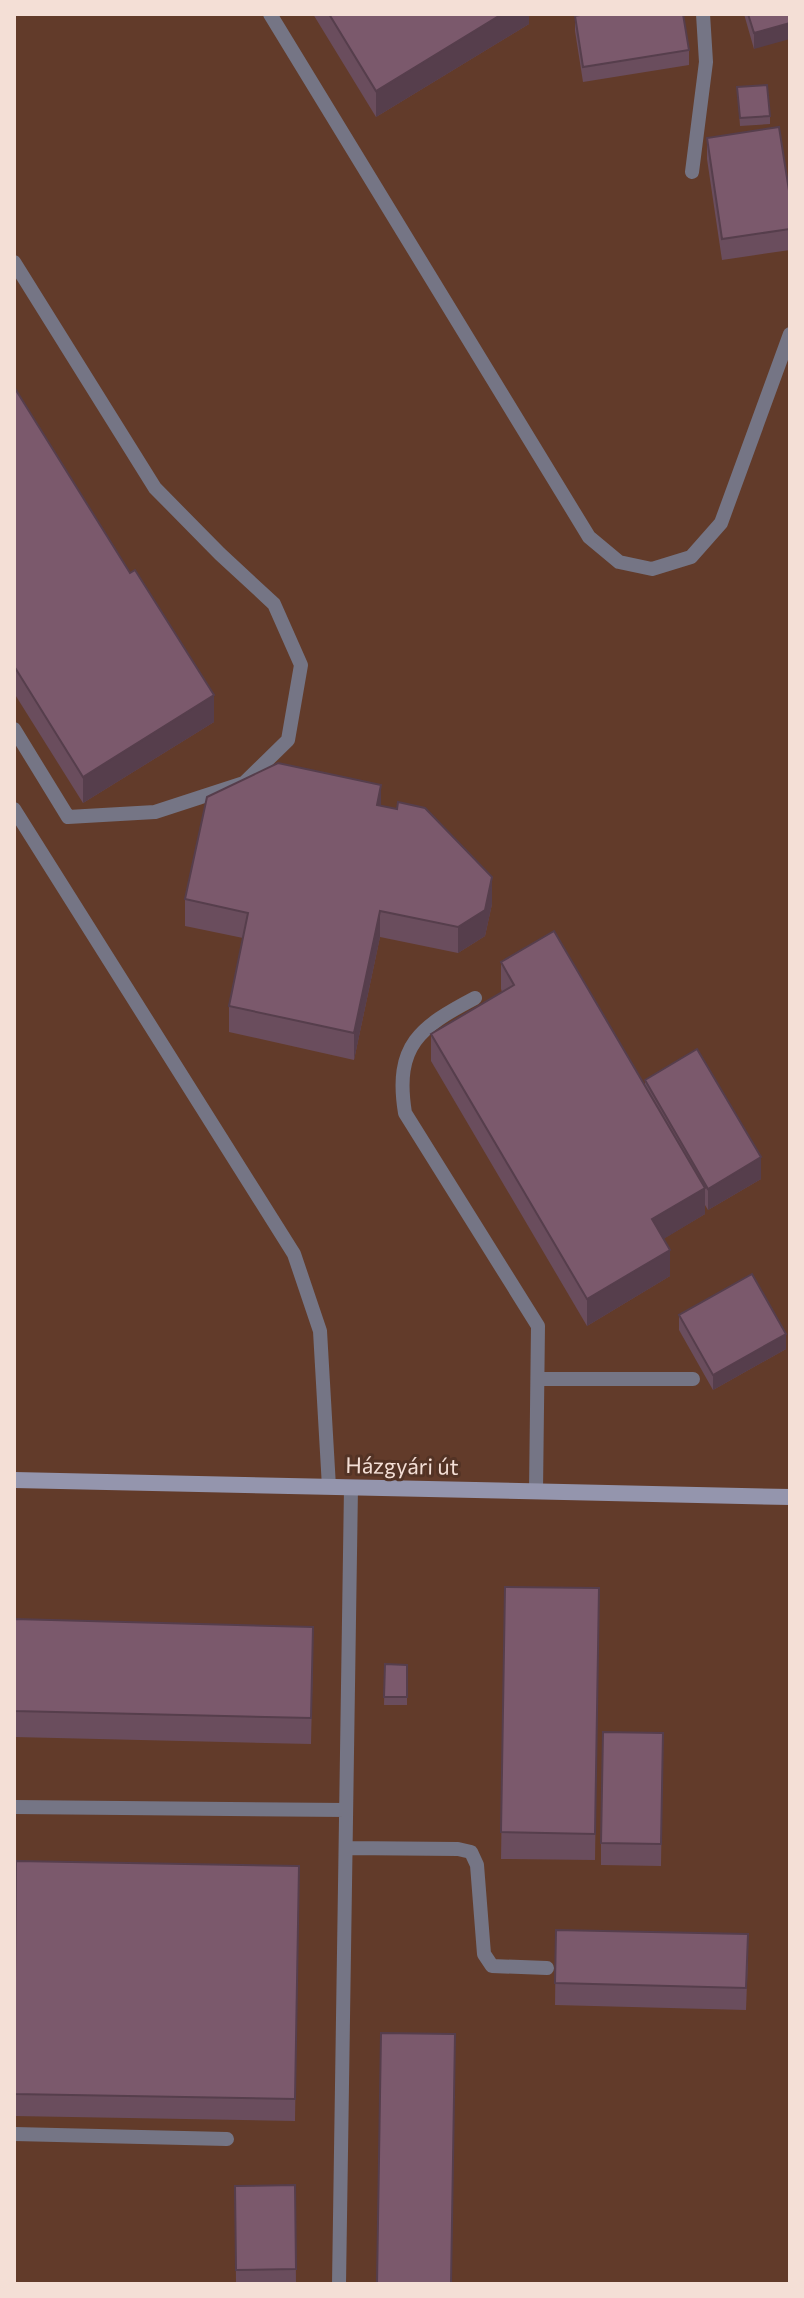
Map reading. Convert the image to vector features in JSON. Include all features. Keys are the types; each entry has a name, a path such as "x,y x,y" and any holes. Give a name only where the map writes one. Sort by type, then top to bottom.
{"street":[{"name":"Házgyári út","path":"14,1480 790,1497"}],"lane":[{"path":"270,14 589,537 619,562 652,569 691,557 721,523 790,334"},
{"path":"692,172 706,62 703,14"},
{"path":"14,262 155,488 274,604 301,665 288,740 244,783 155,812 68,817 14,729"},
{"path":"14,809 18,825 294,1254 320,1331 329,1487"},
{"path":"475,998 442,1015 415,1038 401,1088 405,1113 538,1326 536,1491"},
{"path":"538,1379 693,1379"},
{"path":"339,2284 351,1487"},
{"path":"14,1807 346,1810"},
{"path":"346,1848 458,1849 471,1852 477,1865 484,1954 492,1966 547,1968"},
{"path":"14,2134 227,2139"}],"shaded area":[{"path":"14,14 790,14 790,2284 14,2284"}],"building":[{"path":"329,14 502,14 376,91"},
{"path":"683,14 689,50 583,67 575,16"},
{"path":"748,14 790,14 790,23 754,33"},
{"path":"767,85 770,116 740,118 737,87"},
{"path":"779,127 790,197 790,229 722,239 707,138"},
{"path":"14,387 130,573 135,570 214,695 83,777 14,666"},
{"path":"278,763 381,785 377,805 397,809 398,802 425,808 492,877 485,910 458,927 380,911 354,1033 229,1006 248,913 185,899 207,797"},
{"path":"554,931 705,1188 652,1219 670,1250 587,1299 431,1034 514,985 501,962"},
{"path":"697,1049 761,1157 708,1189 645,1080"},
{"path":"752,1274 786,1334 713,1375 679,1315"},
{"path":"505,1587 599,1588 595,1834 501,1832"},
{"path":"14,1619 313,1627 311,1718 14,1711"},
{"path":"385,1664 407,1665 407,1697 384,1697"},
{"path":"603,1732 663,1733 661,1844 601,1843"},
{"path":"16,1861 299,1866 295,2099 14,2094"},
{"path":"556,1930 748,1934 746,1988 555,1983"},
{"path":"381,2033 455,2034 451,2284 377,2284"},
{"path":"295,2185 296,2269 236,2270 235,2186"}]}
